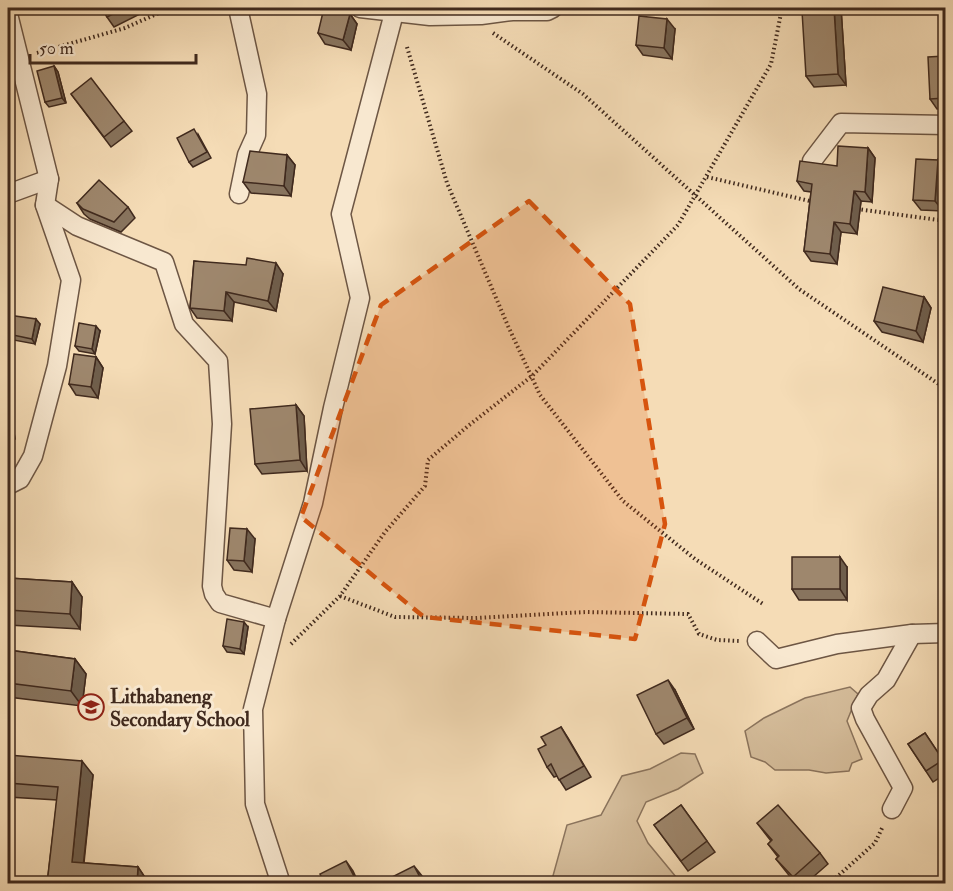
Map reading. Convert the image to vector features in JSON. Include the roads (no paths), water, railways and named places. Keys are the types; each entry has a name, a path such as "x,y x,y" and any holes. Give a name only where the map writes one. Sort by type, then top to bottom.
{"street":[{"path":"238,8 257,94 256,135 248,155 239,194"},
{"path":"360,8 430,16 547,11 553,8"},
{"path":"281,884 255,804 253,709 276,619 314,503 333,408 360,298 341,214 394,13"},
{"path":"8,14 49,179 45,205 71,279 57,366 33,456 20,479 8,485"},
{"path":"812,161 841,123 945,125"},
{"path":"8,194 49,179"},
{"path":"45,205 76,226 164,262 184,324 218,361 222,424 212,586 214,594 220,603 276,619"},
{"path":"757,641 776,659 837,644 912,634 945,633"},
{"path":"892,809 903,788 861,708 868,695 886,680 912,634"}],"place":[{"name":"Lithabaneng Secondary School","path":"91,707"}]}
